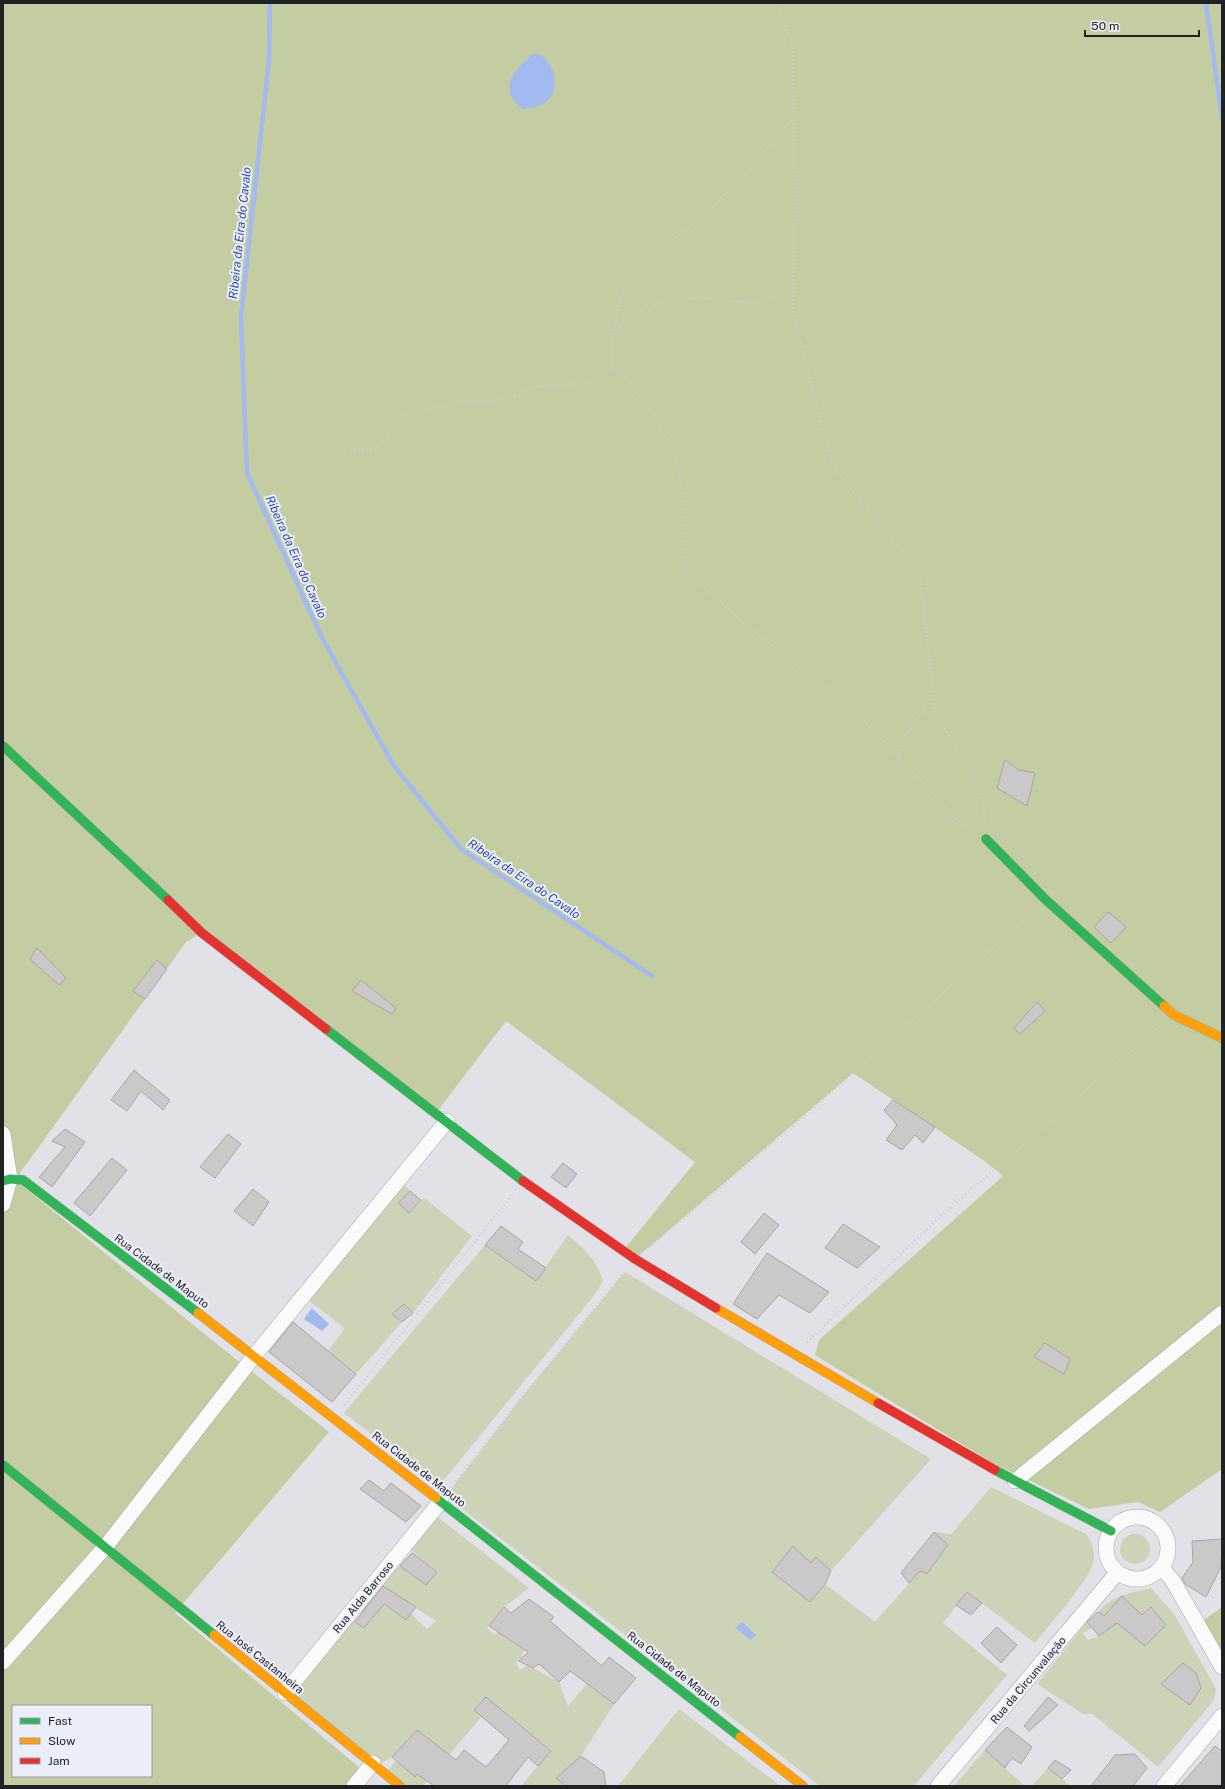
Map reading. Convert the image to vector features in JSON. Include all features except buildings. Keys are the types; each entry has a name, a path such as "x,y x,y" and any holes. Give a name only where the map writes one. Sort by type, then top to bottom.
{"street":[{"path":"3,746 104,839 202,933 523,1181 635,1260 793,1354 1015,1481 1081,1514 1111,1531"},
{"path":"986,839 1046,900 1174,1015 1222,1038"},
{"path":"3,1662 106,1546 254,1356 447,1121"},
{"path":"3,1204 9,1180 4,1141"},
{"name":"Rua Cidade de Maputo","path":"9,1180 23,1180 254,1356 804,1786"},
{"path":"1015,1481 1222,1313"},
{"name":"Rua José Castanheira","path":"3,1465 106,1546 400,1786"},
{"name":"Rua Alda Barroso","path":"285,1693 441,1501"},
{"path":"1136,1517 1146,1518 1155,1523 1163,1530 1167,1539 1167,1559 1162,1568 1145,1579 1135,1580 1126,1578 1117,1573 1107,1558 1106,1549 1111,1531 1117,1524 1126,1519 1136,1517"},
{"path":"1162,1568 1173,1581 1222,1667"},
{"name":"Rua da Circunvalação","path":"938,1786 1087,1610 1106,1584 1117,1573"},
{"path":"1164,1786 1222,1716"},
{"path":"354,1786 373,1763"}],"path":[{"path":"776,3 793,46 795,198 793,314 833,466 920,574 935,712 982,790 986,839"},
{"path":"794,117 746,174 692,226 647,262 628,281 619,303 613,335 611,349 613,365 637,392 656,419 670,443 676,459 682,487 682,564 693,577 739,618 836,695 899,757 905,767 924,783 954,818 986,839"},
{"path":"613,335 626,319 644,309 664,302 704,298 753,303 772,297 794,276"},
{"path":"351,450 377,449 387,438 394,421 409,413 460,402 487,402 521,394 533,387 583,383 598,378 613,365"},
{"path":"899,757 899,745 933,696"},
{"path":"441,1501 522,1397 635,1260 791,1128 1046,900"},
{"path":"793,1354 942,1215 1174,1015"},
{"path":"334,1418 523,1181"}],"green space":[{"path":"3,3 1222,3 1222,1469 1160,1512 1138,1502 1089,1509 993,1463 815,1355 819,1340 1003,1176 983,1160 853,1073 635,1259 623,1251 695,1162 506,1021 436,1113 201,933 186,942 15,1180 218,1345 329,1432 175,1613 361,1769 347,1786 3,1786"},
{"path":"399,1179 410,1191 398,1203 409,1213 424,1198 472,1236 413,1313 404,1304 393,1314 402,1322 356,1374 328,1351 345,1328 303,1296"},
{"path":"568,1235 585,1250 594,1261 603,1281 596,1293 439,1486 344,1413 485,1245 536,1281"},
{"path":"625,1272 931,1459 831,1571 816,1557 811,1563 793,1547 772,1572 810,1601 825,1584 875,1622 920,1571 927,1574 948,1546 934,1532 951,1534 991,1487 1086,1534 1092,1544 1094,1555 1090,1571 1076,1592 1035,1643 967,1592 943,1623 1007,1675 914,1786 820,1786 446,1496 522,1397"},
{"path":"436,1516 529,1588 504,1607 487,1628 495,1635 502,1626 504,1636 515,1644 520,1638 526,1645 521,1658 516,1663 520,1670 527,1665 559,1682 568,1706 587,1684 614,1704 581,1756 556,1777 566,1786 521,1786 551,1750 486,1697 474,1710 482,1716 423,1786 407,1786 385,1773 396,1761 415,1776 440,1748 417,1730 392,1757 377,1766 285,1693 348,1617 364,1628 371,1618 355,1608 367,1593 406,1620 411,1614 427,1629 436,1621 376,1582 400,1566 426,1584 437,1572 405,1546"},
{"path":"1135,1534 1145,1539 1150,1549 1145,1559 1135,1564 1125,1559 1120,1549 1125,1539"},
{"path":"1151,1588 1174,1614 1216,1689 1214,1700 1158,1767 1092,1714 1083,1714 1037,1684 1087,1622 1092,1628 1083,1633 1088,1640 1101,1635 1136,1609 1122,1596 1128,1593"},
{"path":"1122,1596 1104,1616 1098,1612 1104,1606"},
{"path":"1222,1607 1222,1658 1204,1620"},
{"path":"679,1709 781,1786 618,1786"},
{"path":"985,1750 1025,1786 954,1786"},
{"path":"1048,1768 1071,1786 1032,1786"}],"water":[{"path":"534,53 544,57 552,68 554,74 553,93 543,104 532,108 522,109 513,99 510,91 511,78 519,67"},
{"path":"312,1308 329,1324 322,1331 304,1319"},
{"path":"742,1622 756,1635 751,1640 735,1628"}],"waterway":[{"name":"Ribeira da Eira do Cavalo","path":"270,3 269,60 241,317 247,473 322,638 394,766 461,849 652,976"},
{"path":"1206,3 1222,118"}],"traffic: fast":[{"path":"3,746 168,900"},
{"path":"986,839 1046,900 1164,1006"},
{"path":"326,1029 523,1181"},
{"path":"3,1181 10,1179 23,1180 198,1313"},
{"path":"3,1465 214,1635"},
{"path":"995,1470 1111,1531"},
{"path":"436,1498 740,1737"}],"traffic: slow":[{"path":"1164,1006 1174,1015 1222,1038"},
{"path":"716,1308 878,1403"},
{"path":"198,1313 436,1498"},
{"path":"214,1635 400,1786"},
{"path":"740,1737 803,1786"}],"traffic: jam":[{"path":"168,900 202,933 326,1029"},
{"path":"523,1181 635,1259 716,1308"},
{"path":"878,1403 995,1470"}]}
